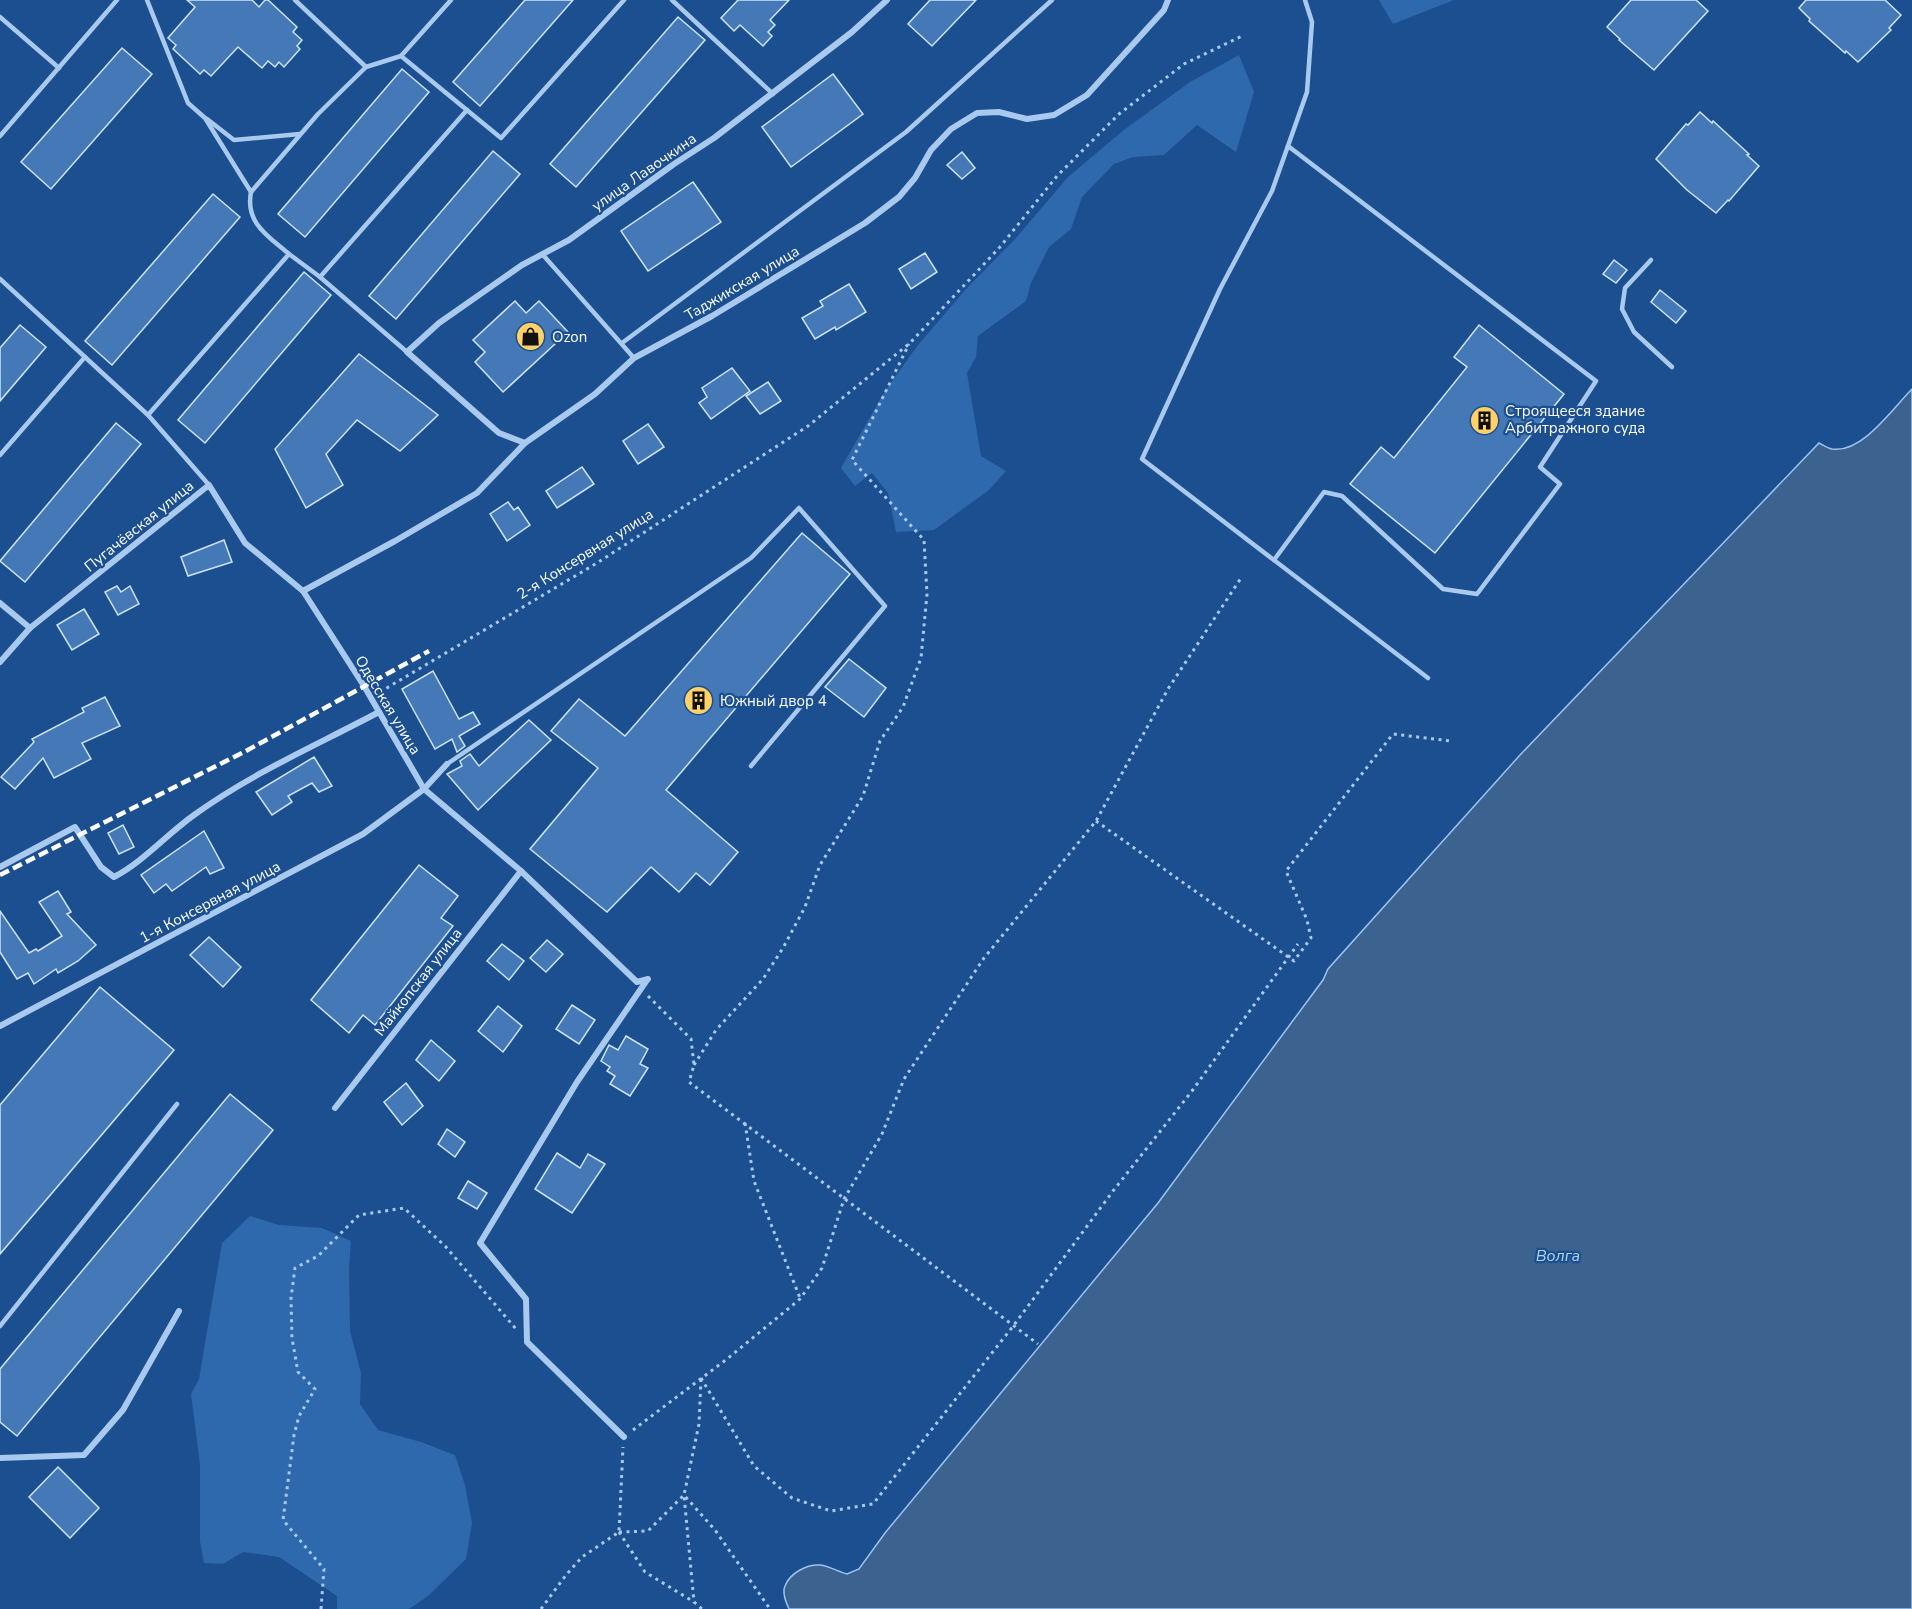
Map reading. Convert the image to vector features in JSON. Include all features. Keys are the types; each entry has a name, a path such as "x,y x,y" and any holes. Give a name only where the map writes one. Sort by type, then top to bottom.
{"street":[{"name":"улица Лавочкина","path":"407,352 439,323 522,265 569,240 714,138 852,32 887,0"},
{"name":"Таджикская улица","path":"303,591 477,493 525,443 596,394 634,358 712,316 866,223 899,197 915,178 931,150 951,129 977,113 999,112 1027,119 1054,115 1087,95 1164,10 1168,0"},
{"path":"407,352 499,433 525,443"},
{"name":"Пугачёвская улица","path":"0,663 30,628 209,485 245,543"},
{"name":"Одесская улица","path":"245,543 303,591 379,711 424,789 521,871 637,982 648,979 640,989"},
{"path":"0,603 30,628"},
{"path":"0,867 75,827 101,867 114,877 129,869 193,815 257,773 379,711"},
{"name":"1-я Консервная улица","path":"0,1026 363,834 424,789 447,765"},
{"name":"Майкопская улица","path":"334,1108 521,871"},
{"path":"624,1437 527,1342 526,1299 480,1243 577,1082 640,989"},
{"path":"0,1458 84,1455 123,1410 179,1311"}],"lane":[{"path":"0,136 117,0"},
{"path":"147,0 188,103 205,118 234,140 300,134"},
{"path":"295,0 366,67"},
{"path":"407,352 320,277 258,228 248,205 251,192 318,114 366,67 401,56 451,0"},
{"path":"401,56 501,138 624,0"},
{"path":"672,0 772,94"},
{"path":"622,343 906,132 1052,0"},
{"path":"1305,0 1311,22 1306,92 1288,146 1272,191 1220,289 1142,459 1428,678"},
{"path":"0,17 59,68"},
{"path":"320,277 467,111"},
{"path":"205,118 251,192"},
{"path":"1274,560 1324,492 1342,496 1443,589 1477,594 1560,484 1540,467 1596,381 1288,146"},
{"path":"148,415 289,254"},
{"path":"543,255 634,358"},
{"path":"1650,260 1625,288 1622,309 1634,332 1672,367"},
{"path":"0,279 148,415 209,485"},
{"path":"0,455 85,357"},
{"path":"447,765 751,558 799,508 885,606 751,766"},
{"path":"0,1326 177,1104"}],"path":[{"path":"1038,1344 689,1082 694,1065 716,1030 763,979 783,948 805,907 820,865 863,796 880,741 903,707 921,658 927,594 924,540 852,460 910,343 1000,247 1057,176 1119,114 1184,64 1244,35"},
{"name":"2-я Консервная улица","path":"371,698 597,563 808,426 910,343"},
{"path":"702,1609 645,1572 619,1532 624,1437 727,1359 800,1299 822,1268 844,1199 882,1134 904,1079 984,958 1096,821 1168,689 1241,578"},
{"path":"1096,821 1294,961 1311,938 1307,920 1286,871 1393,734 1450,741"},
{"path":"701,1378 754,1466 792,1498 831,1511 873,1504 1192,1091 1298,944"},
{"path":"640,989 692,1039 694,1065"},
{"path":"745,1123 753,1181 800,1299"},
{"path":"321,1609 324,1569 283,1520 294,1435 299,1416 315,1389 298,1372 292,1338 291,1298 296,1268 318,1256 359,1215 404,1208 446,1247 527,1342"},
{"path":"694,1602 684,1495 699,1424 701,1378"},
{"path":"541,1609 582,1557 619,1532 648,1532 684,1495"},
{"path":"684,1495 715,1530 770,1609"}],"shaded area":[{"path":"1379,0 1454,0 1393,24"},
{"path":"1239,55 1254,92 1236,152 1197,125 1164,155 1133,157 1114,164 1082,197 1071,229 1049,247 1031,283 1026,301 978,336 976,357 967,373 981,456 1006,471 989,490 934,530 896,532 888,493 872,473 855,486 841,468 885,391 918,345 966,289 1016,238 1068,177 1125,129 1190,82"},
{"path":"250,1216 279,1225 322,1228 351,1241 350,1331 361,1373 360,1404 378,1430 421,1442 455,1455 465,1485 472,1523 466,1559 428,1596 409,1609 337,1609 337,1596 279,1557 243,1552 223,1564 204,1563 200,1541 200,1465 191,1394 199,1379 222,1243"}],"water":[{"name":"Волга","path":"1912,389 1912,1609 789,1609 784,1589 787,1581 800,1570 820,1565 847,1574 859,1569 885,1533 1158,1203 1323,980 1328,969 1520,755 1819,443 1832,449 1843,449 1854,444 1876,428"}],"building":[{"path":"187,0 252,0 259,7 265,0 268,0 297,27 293,32 302,40 297,46 300,49 284,67 279,62 275,67 268,61 262,68 238,47 211,76 204,70 200,74 173,49 176,45 168,38 195,7"},
{"path":"525,0 573,0 480,106 453,82"},
{"path":"738,0 789,0 770,20 775,25 768,32 772,36 763,46 740,25 734,31 721,18"},
{"path":"930,0 976,0 932,46 908,24"},
{"path":"1631,0 1696,0 1708,11 1654,70 1607,27"},
{"path":"1806,0 1885,0 1901,15 1889,28 1891,30 1858,62 1809,21 1810,19 1799,8"},
{"path":"678,17 705,40 576,187 550,164"},
{"path":"122,48 152,74 51,189 21,162"},
{"path":"402,69 429,92 305,237 278,214"},
{"path":"833,74 863,114 791,167 762,127"},
{"path":"1700,112 1712,123 1713,121 1759,166 1716,213 1687,190 1656,159 1686,124 1688,125"},
{"path":"493,151 520,174 396,319 369,296"},
{"path":"962,152 975,168 962,179 947,165"},
{"path":"693,182 721,222 648,271 621,231"},
{"path":"213,194 240,217 112,365 85,341"},
{"path":"925,253 937,272 911,289 899,269"},
{"path":"1614,260 1627,270 1616,283 1603,274"},
{"path":"304,272 331,295 205,443 178,420"},
{"path":"849,284 866,312 836,330 835,327 815,339 802,318 823,306 820,301"},
{"path":"1660,290 1686,311 1676,323 1651,302"},
{"path":"515,301 526,313 539,301 568,332 503,392 475,362 485,352 473,340"},
{"path":"20,325 46,347 0,401 0,348"},
{"name":"Строящееся здание Арбитражного суда","path":"1479,325 1564,394 1435,553 1350,484 1381,447 1394,458 1467,367 1454,357"},
{"path":"359,354 438,415 400,451 357,420 326,454 343,485 306,508 275,449"},
{"path":"732,368 750,391 711,419 699,403 707,397 702,388"},
{"path":"768,382 781,401 760,414 746,396"},
{"path":"116,423 141,444 25,582 0,561"},
{"path":"648,424 664,447 638,464 623,441"},
{"path":"582,467 594,484 557,508 546,491"},
{"path":"508,502 514,510 518,507 530,525 507,541 490,514"},
{"path":"802,533 850,574 666,790 738,852 710,885 696,873 679,892 651,867 607,912 530,849 598,768 551,731 579,699 625,736"},
{"path":"224,540 232,562 188,576 181,557"},
{"path":"117,586 121,592 130,586 139,604 118,615 105,592"},
{"path":"84,609 99,634 72,650 57,625"},
{"path":"849,659 886,688 864,717 825,687"},
{"path":"433,671 459,719 473,712 480,724 459,736 465,746 457,752 452,739 435,749 402,689"},
{"path":"105,697 120,726 82,743 91,759 54,778 43,758 15,789 1,777 34,742 32,739 84,712 82,708"},
{"path":"529,720 551,740 478,810 447,774 462,766 460,761 470,754 479,766"},
{"path":"314,757 332,786 319,792 312,783 288,796 292,802 272,815 256,792"},
{"path":"123,825 134,847 119,854 108,833"},
{"path":"204,831 224,868 210,874 206,867 172,891 166,884 154,893 141,875"},
{"path":"419,865 458,896 441,918 453,926 375,1025 363,1015 349,1033 311,1000"},
{"path":"58,891 71,912 67,914 96,945 78,961 58,973 56,969 34,984 28,973 17,979 0,952 0,911 29,953 36,949 38,951 62,936 39,902"},
{"path":"209,937 241,967 223,987 190,955"},
{"path":"547,940 563,954 546,972 530,958"},
{"path":"502,944 524,961 509,980 487,961"},
{"path":"100,987 174,1050 0,1254 0,1105"},
{"path":"572,1005 595,1020 579,1044 556,1029"},
{"path":"498,1006 522,1026 503,1052 478,1031"},
{"path":"626,1036 648,1049 640,1064 648,1068 630,1096 610,1084 615,1076 607,1071 610,1067 601,1061 609,1045 618,1050"},
{"path":"431,1040 455,1061 439,1081 416,1060"},
{"path":"406,1083 423,1106 402,1125 384,1102"},
{"path":"230,1094 273,1130 17,1436 0,1422 0,1369"},
{"path":"447,1129 465,1142 455,1157 438,1144"},
{"path":"557,1153 580,1168 588,1154 605,1164 572,1213 535,1189"},
{"path":"468,1181 487,1193 477,1209 458,1198"},
{"path":"58,1467 99,1508 70,1538 29,1497"}],"railway":[{"path":"0,875 244,752 429,651"}],"place":[{"name":"Ozon","path":"531,337"},
{"name":"Строящееся здание Арбитражного суда","path":"1484,420"},
{"name":"Южный двор 4","path":"699,701"}]}
